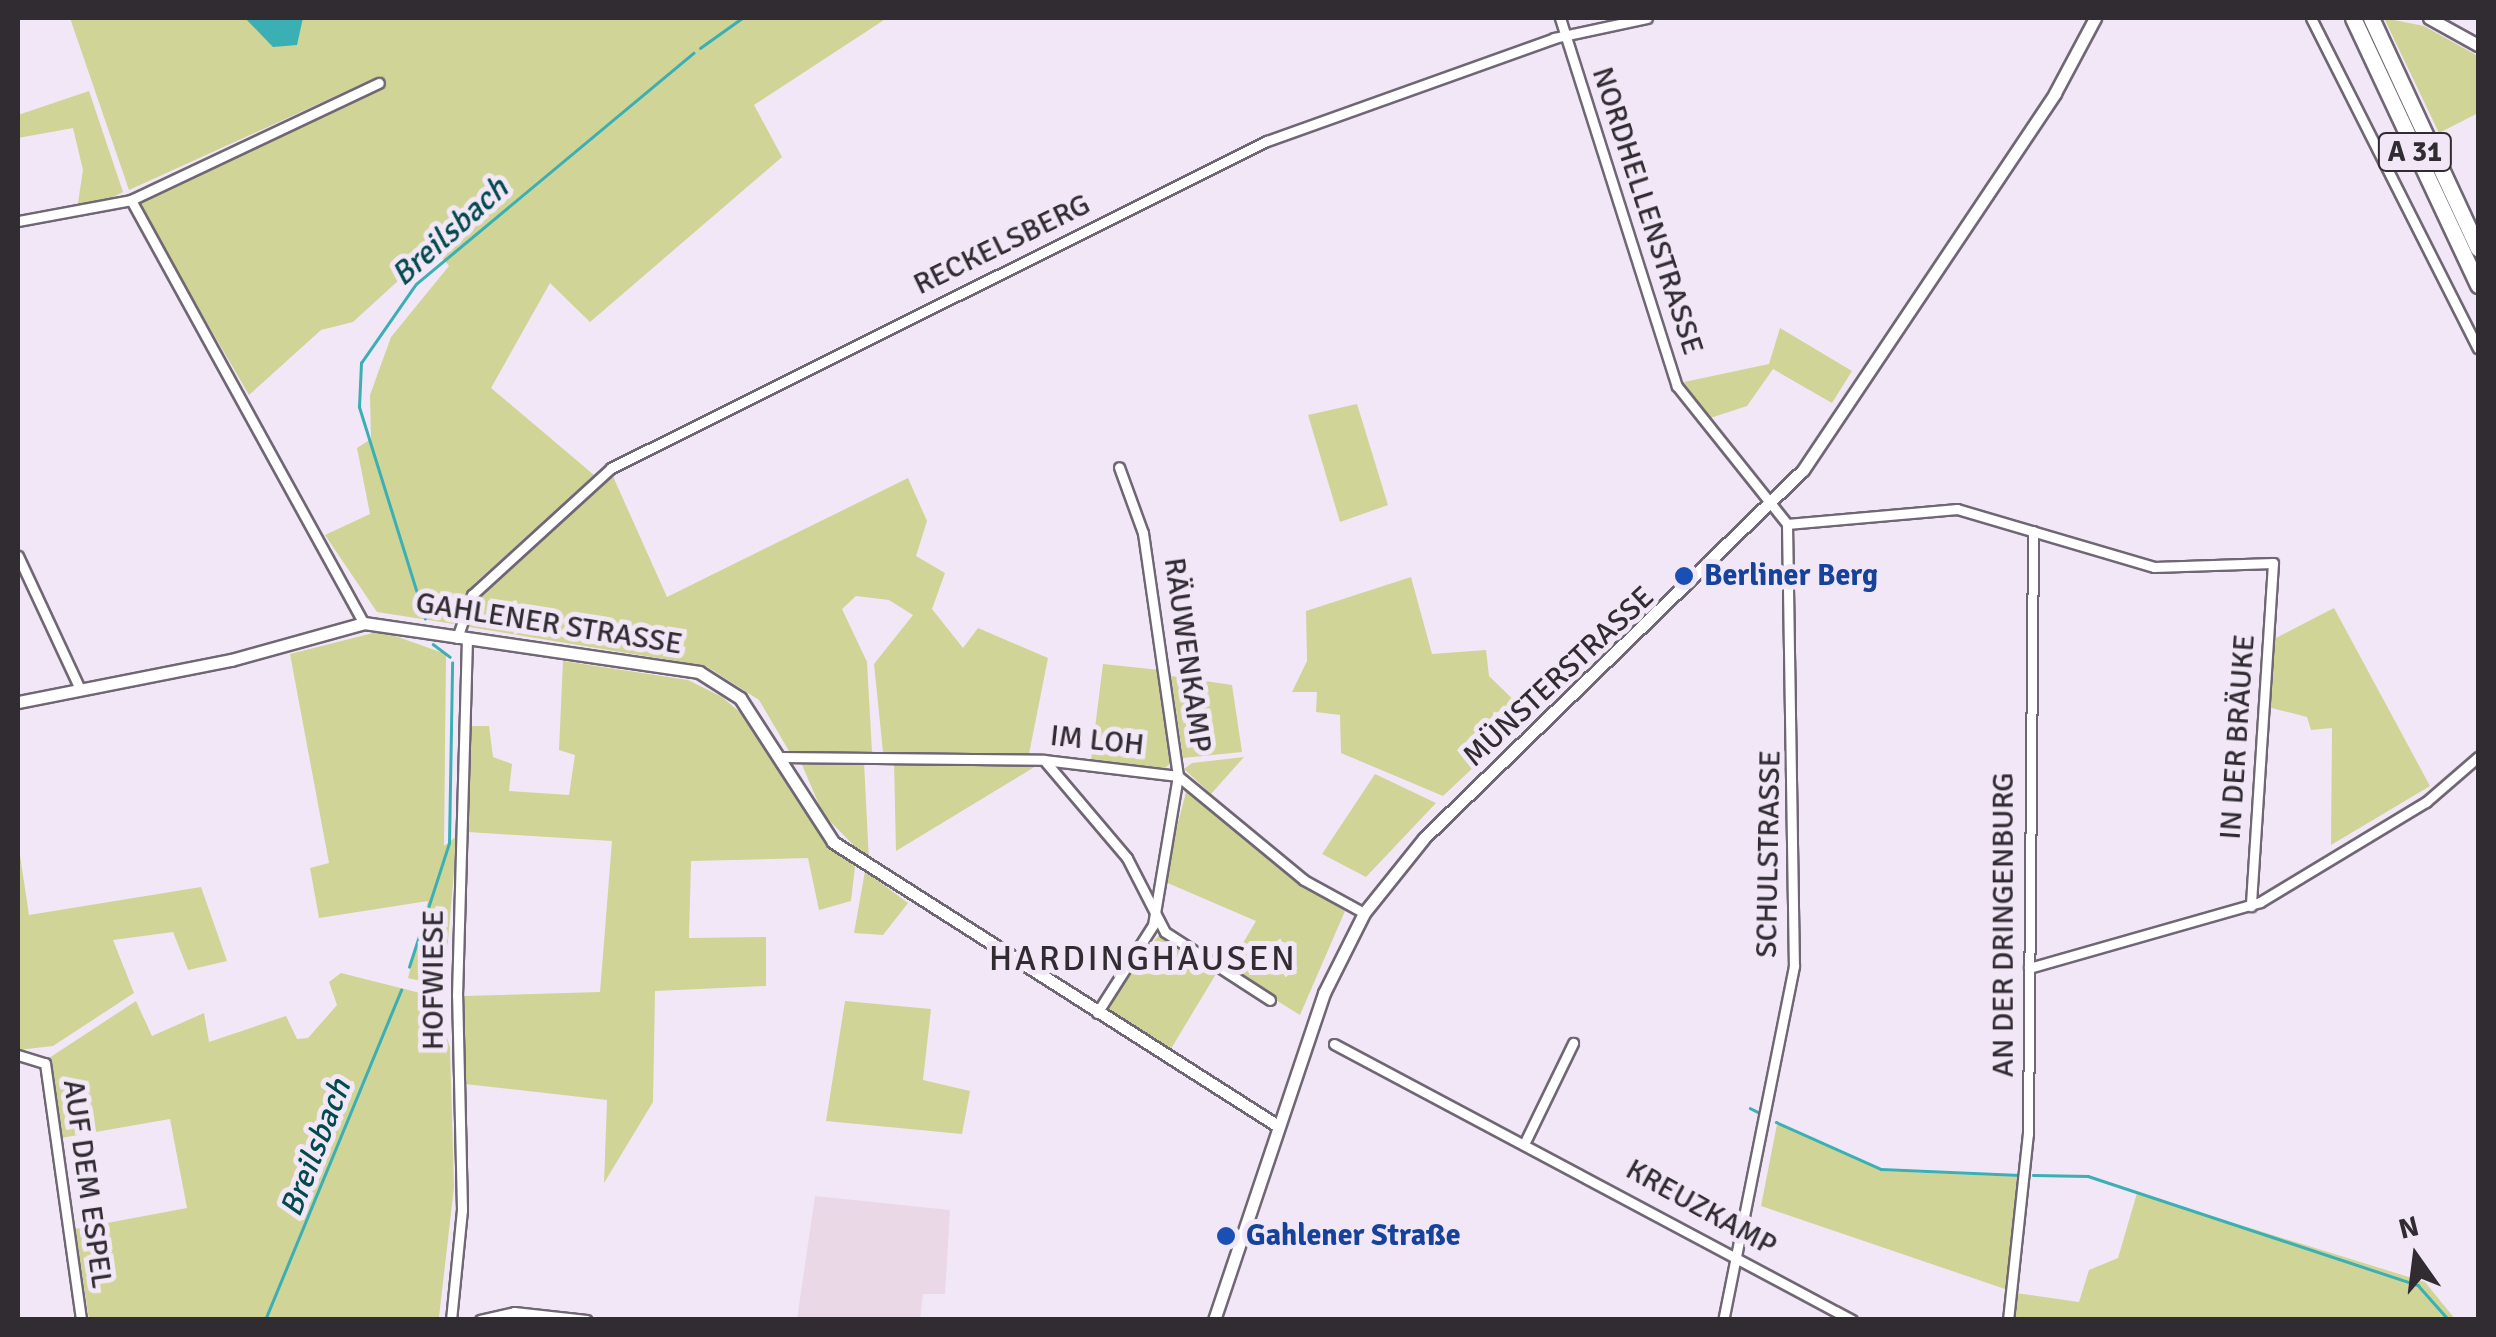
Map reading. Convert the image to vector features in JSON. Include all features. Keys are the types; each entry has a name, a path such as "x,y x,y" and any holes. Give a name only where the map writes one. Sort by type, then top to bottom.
{"highway":[{"name":"A 31","path":"2353,18 2478,285"},
{"name":"A 31","path":"2371,18 2478,248"}],"main road":[{"name":"MÜNSTERSTRASSE","path":"1214,1320 1324,992 1364,913 1424,838 1774,506 1975,216 2095,18"},
{"path":"2428,18 2478,45"},
{"name":"GAHLENER STRASSE","path":"18,702 364,623 699,672 740,698 833,842 1095,1016 1278,1126"}],"street":[{"name":"NORDHELLENSTRASSE","path":"1560,18 1677,386 1774,506"},
{"name":"RECKELSBERG","path":"462,639 472,595 611,468 1267,141 1565,35 1647,18"},
{"path":"2312,18 2478,348"},
{"path":"18,221 130,200 379,83"},
{"path":"130,200 364,623"},
{"name":"RÄUWENKAMP","path":"1095,1016 1154,912 1178,776 1141,521 1119,467"},
{"path":"1774,506 1787,524 1957,509 2033,530"},
{"name":"SCHULSTRASSE","path":"1723,1320 1742,1260 1794,966 1787,524"},
{"name":"IN DER BRÄUKE","path":"2033,530 2154,567 2265,560 2276,572 2251,906"},
{"name":"AN DER DRINGENBURG","path":"2008,1320 2025,1186 2033,530"},
{"path":"18,556 80,689"},
{"name":"HOFWIESE","path":"451,1320 462,1210 457,996 462,639"},
{"name":"IM LOH","path":"779,757 1044,760 1178,776 1304,880 1364,913"},
{"path":"2029,968 2251,906 2426,802 2478,758"},
{"path":"1044,760 1127,858 1154,912 1178,942 1270,1000"},
{"path":"1526,1140 1573,1042"},
{"name":"KREUZKAMP","path":"1334,1044 1526,1140 1852,1320"},
{"name":"AUF DEM ESPEL","path":"18,1055 42,1057 81,1320"},
{"path":"480,1320 514,1312 586,1320"}],"shaded area":[{"path":"815,1196 950,1210 945,1294 923,1294 920,1319 797,1319"}],"green space":[{"path":"70,18 887,18 754,105 782,157 590,322 550,283 491,388 594,475 475,583 454,624 377,612 325,535 370,514 357,448 371,439 370,395 391,337 449,266 434,248 353,322 321,330 249,395 140,208 143,196 379,87 373,79 129,190"},
{"path":"2384,18 2424,26 2478,56 2478,113 2439,133"},
{"path":"89,91 123,192 90,208 78,203 83,170 73,128 18,138 18,115"},
{"path":"1780,328 1852,371 1832,403 1773,369 1747,406 1707,419 1684,382 1769,364"},
{"path":"1357,404 1388,505 1340,522 1308,415"},
{"path":"611,472 667,597 908,478 927,521 916,556 945,573 932,609 963,648 978,628 1048,658 1029,754 883,752 874,664 913,615 889,600 856,596 842,609 867,662 872,752 789,751 759,700 706,666 469,627 480,598"},
{"path":"1411,577 1432,654 1486,650 1489,676 1529,715 1443,796 1341,753 1340,715 1316,712 1317,692 1292,692 1307,661 1306,611"},
{"path":"2334,608 2430,786 2331,845 2332,728 2311,730 2307,717 2268,707 2274,639"},
{"path":"381,631 446,654 444,846 457,836 444,987 408,978 428,901 319,918 310,868 329,863 290,654"},
{"path":"563,661 688,680 722,697 750,721 855,867 851,901 819,910 808,858 691,861 689,938 766,937 766,986 655,991 653,1102 604,1183 607,1100 465,1084 464,996 600,992 612,841 468,832 470,726 489,726 493,757 512,764 509,791 569,795 575,755 559,750"},
{"path":"1103,664 1160,670 1173,761 1165,768 1091,760"},
{"path":"1171,676 1232,685 1242,752 1183,758"},
{"path":"1244,757 1211,794 1184,769 1192,763"},
{"path":"800,760 864,762 869,861 823,814"},
{"path":"894,762 960,764 1036,766 896,851"},
{"path":"1375,774 1436,803 1366,877 1322,854"},
{"path":"1187,788 1287,875 1345,911 1300,1015 1227,970 1256,921 1163,881"},
{"path":"18,842 29,915 201,887 227,961 188,970 173,932 113,940 134,993 53,1046 18,1050"},
{"path":"865,871 908,903 883,935 854,933"},
{"path":"1161,932 1216,974 1169,1052 1104,1009"},
{"path":"341,973 436,997 450,1048 454,1187 439,1317 89,1319 75,1229 187,1208 170,1119 61,1138 49,1058 136,1001 152,1036 204,1013 209,1042 286,1016 297,1039 308,1038 337,1005 329,982"},
{"path":"845,1001 931,1009 923,1080 970,1091 962,1134 826,1121"},
{"path":"1777,1124 1882,1171 2020,1177 2008,1290 1761,1206"},
{"path":"2137,1193 2425,1282 2455,1319 2013,1319 2016,1293 2079,1302 2089,1270 2118,1258"}],"water":[{"path":"245,18 303,18 297,45 273,47"}],"waterway":[{"name":"Breilsbach","path":"700,48 742,18"},
{"name":"Breilsbach","path":"425,619 359,407 361,363 416,284 693,53"},
{"name":"Breilsbach","path":"433,644 450,657"},
{"name":"Breilsbach","path":"409,967 449,843 452,663"},
{"name":"Breilsbach","path":"265,1320 401,990"},
{"path":"1750,1108 1760,1113"},
{"path":"1776,1122 1881,1169 2019,1175"},
{"path":"2033,1175 2088,1176 2418,1285 2449,1320"}],"place":[{"name":"Berliner Berg","path":"1684,576"},
{"name":"Gahlener Straße","path":"1226,1236"}],"district":[{"name":"HARDINGHAUSEN","path":"1143,959"}]}
